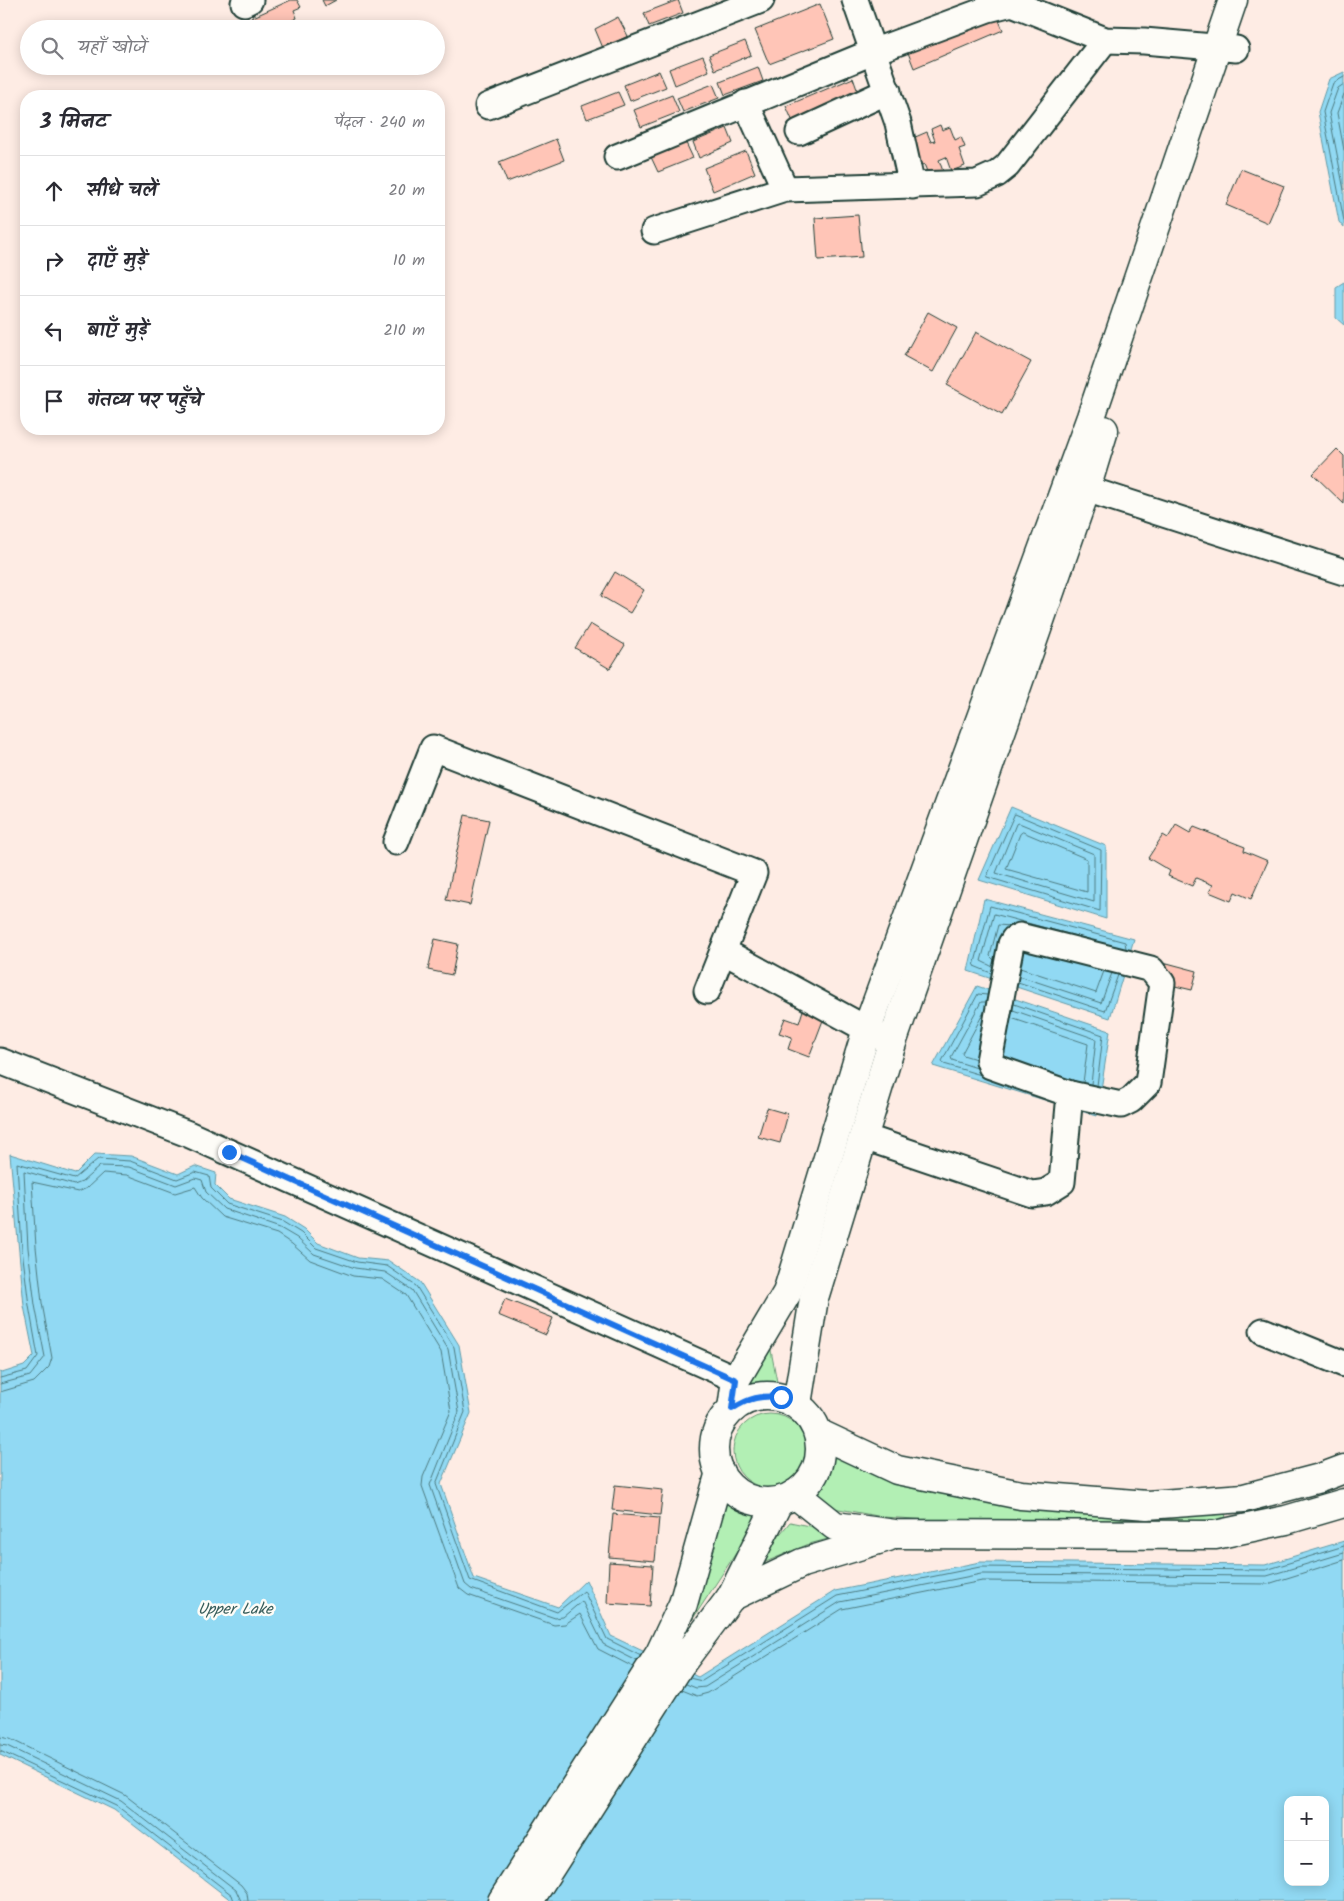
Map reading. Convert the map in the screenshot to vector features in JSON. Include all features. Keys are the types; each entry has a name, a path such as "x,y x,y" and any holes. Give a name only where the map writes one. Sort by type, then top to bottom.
{"main road":[{"path":"797,1404 814,1298 892,1043 1086,489 1164,236 1227,48 1233,0"},
{"path":"732,1409 736,1380 787,1293 867,1029 1227,48 1250,0"},
{"path":"763,1396 781,1397 797,1404 810,1416 818,1433 821,1450 818,1467 809,1482 787,1497 761,1502 744,1497 730,1487 720,1472 714,1456 715,1438 721,1422 732,1409 746,1400 763,1396"},
{"path":"818,1433 897,1470 1021,1495 1147,1505 1244,1498 1320,1478 1344,1469"},
{"path":"529,1901 670,1659 720,1472"},
{"path":"787,1497 836,1526 895,1534 1215,1535 1286,1520 1344,1502"},
{"path":"502,1901 670,1659 731,1597 787,1497"},
{"path":"731,1597 802,1563 895,1534"}],"street":[{"path":"488,106 761,0"},
{"path":"855,0 875,50 898,123 912,186"},
{"path":"617,157 875,50 988,9 1012,3 1105,40 1227,48"},
{"path":"654,231 784,189 977,183 997,174 1007,166 1105,40"},
{"path":"799,132 888,91"},
{"path":"746,103 784,189"},
{"path":"1086,489 1344,572"},
{"path":"396,842 433,748 754,873 707,992"},
{"path":"1020,936 1151,969 1162,983 1148,1083 1131,1100 1120,1105 1070,1094 997,1070 989,1061 1011,944 1014,939 1020,936"},
{"path":"723,951 892,1043"},
{"path":"0,1061 188,1134 736,1380"},
{"path":"864,1137 1032,1194 1046,1192 1062,1182 1070,1094"},
{"path":"1263,1331 1344,1364"}],"green space":[{"path":"769,1340 778,1387 760,1389 745,1381"},
{"path":"770,1414 791,1420 801,1430 807,1451 801,1472 791,1482 770,1488 749,1482 739,1472 733,1451 739,1430 749,1420"},
{"path":"833,1455 900,1485 1024,1507 1225,1508 1226,1522 993,1524 883,1517 806,1503"},
{"path":"723,1496 734,1505 764,1515 736,1553 677,1643"},
{"path":"790,1522 847,1534 809,1544 756,1566 756,1563"}],"water":[{"path":"1344,72 1344,228 1339,222 1318,112 1329,79"},
{"path":"1344,282 1344,325 1336,318 1336,287"},
{"path":"1011,807 1106,846 1106,919 979,880"},
{"path":"984,899 1134,939 1110,1018 968,971"},
{"path":"977,986 1110,1031 1097,1116 933,1066"},
{"name":"Upper Lake","path":"10,1154 75,1174 95,1154 131,1156 178,1174 195,1166 216,1173 215,1185 229,1199 285,1217 304,1229 318,1243 358,1258 389,1261 420,1282 459,1345 471,1413 441,1484 474,1578 558,1607 586,1580 611,1636 698,1677 835,1591 980,1562 1265,1565 1344,1541 1344,1901 232,1901 114,1810 0,1755 0,1372 24,1366 34,1356 24,1306"}],"building":[{"path":"291,0 297,0 301,7 294,10 297,18 293,20 252,20 251,18"},
{"path":"322,0 336,0 325,6"},
{"path":"678,0 683,13 649,26 644,13"},
{"path":"820,4 834,39 769,64 755,30"},
{"path":"996,13 1003,30 914,68 907,50"},
{"path":"618,17 628,36 603,48 595,29"},
{"path":"745,41 751,55 715,70 709,55"},
{"path":"703,56 709,71 675,85 669,69"},
{"path":"758,67 763,81 725,95 720,82"},
{"path":"659,71 666,87 630,101 624,85"},
{"path":"853,78 859,95 793,122 786,106"},
{"path":"713,84 719,98 683,112 677,98"},
{"path":"618,92 624,105 587,119 582,106"},
{"path":"672,95 679,112 641,127 634,110"},
{"path":"940,125 942,130 950,127 955,140 961,137 965,147 959,149 965,166 951,171 946,157 939,160 944,174 930,179 924,164 920,166 913,138 927,132 931,142 935,141 931,129"},
{"path":"727,128 733,143 699,158 693,142"},
{"path":"556,139 564,160 507,182 499,162"},
{"path":"686,143 693,158 658,172 651,157"},
{"path":"746,151 755,173 713,191 704,168"},
{"path":"1241,169 1284,186 1268,223 1226,205"},
{"path":"858,215 862,257 818,260 815,218"},
{"path":"928,312 957,328 933,372 904,356"},
{"path":"976,332 1031,362 1002,415 947,385"},
{"path":"1337,449 1344,456 1344,504 1313,474"},
{"path":"615,572 644,590 630,613 601,596"},
{"path":"590,624 625,645 610,669 575,648"},
{"path":"465,815 489,820 470,905 446,900"},
{"path":"1176,825 1190,833 1194,827 1245,847 1244,851 1268,861 1251,899 1235,892 1231,901 1209,892 1213,885 1196,878 1192,886 1168,876 1170,871 1148,858 1163,835 1168,838"},
{"path":"435,939 458,944 452,975 428,970"},
{"path":"1167,963 1197,971 1192,990 1162,983"},
{"path":"804,1007 825,1015 809,1057 788,1049 792,1037 779,1033 785,1018 799,1023"},
{"path":"767,1108 788,1114 780,1143 758,1137"},
{"path":"505,1299 553,1318 546,1335 498,1315"},
{"path":"615,1485 663,1490 660,1515 612,1510"},
{"path":"613,1514 659,1518 655,1561 609,1557"},
{"path":"609,1562 653,1565 650,1606 607,1603"}],"route":[{"path":"229,1152 736,1380 732,1409 746,1400 763,1396 781,1397"}]}
